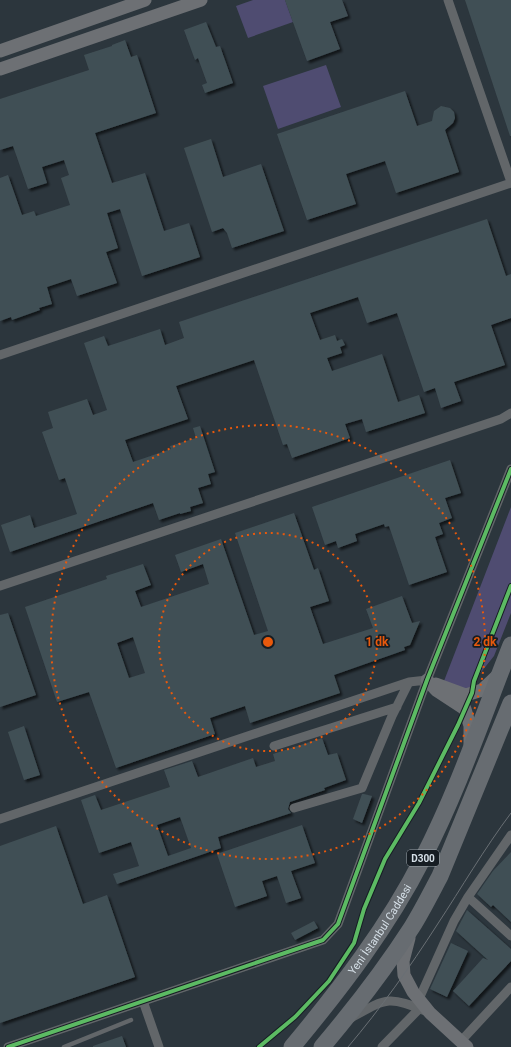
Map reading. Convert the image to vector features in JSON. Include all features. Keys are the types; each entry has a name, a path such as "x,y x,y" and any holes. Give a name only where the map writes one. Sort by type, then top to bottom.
{"highway":[{"name":"Yeni İstanbul Caddesi","path":"292,1047 361,959 404,892 423,858 438,829 469,754 511,645"},
{"name":"D300","path":"322,1047 371,986 412,927 440,876 511,704"}],"street":[{"path":"0,50 145,0"},
{"path":"0,69 201,0"},
{"path":"0,355 511,182 448,0"},
{"path":"0,586 501,419 511,413"},
{"path":"8,1047 322,940 338,924 427,680 511,469"},
{"path":"0,819 409,682 427,680 466,695 482,690 500,672"},
{"path":"427,680 436,690 465,708 470,726 469,754"},
{"path":"294,808 362,788 409,682"},
{"path":"274,746 397,707"},
{"path":"382,1047 423,1007 454,921 468,897 511,835"},
{"path":"468,897 511,936"},
{"path":"412,927 404,953 404,974 423,1007 464,1044 511,986"},
{"path":"143,1001 158,1047"},
{"path":"341,1024 372,1006 386,1001 398,1001 423,1007"}],"lane":[{"path":"64,1047 131,1020"}],"shaded area":[{"path":"253,0 285,0 293,22 248,38 236,6"},
{"path":"326,65 341,107 278,129 263,86"},
{"path":"511,507 511,613 494,656 474,681 474,692 444,681"}],"building":[{"path":"285,0 342,0 348,16 330,22 340,49 307,61"},
{"path":"465,0 511,0 511,136 510,136"},
{"path":"206,22 216,47 220,46 233,83 205,93 202,85 207,83 198,58 195,60 184,30"},
{"path":"125,40 131,57 137,55 156,113 95,133 112,183 145,173 164,231 189,223 200,257 142,276 120,209 107,213 118,248 106,252 117,283 77,296 71,279 47,287 52,304 12,320 11,317 0,321 0,178 8,175 22,215 34,211 36,216 70,205 61,178 69,175 64,160 42,167 47,183 28,189 13,146 0,150 0,99 89,70 84,55"},
{"path":"405,91 417,126 432,121 434,111 441,106 450,108 454,112 455,118 453,123 445,130 459,172 396,193 385,161 346,174 356,204 307,220 277,134"},
{"path":"211,139 223,177 261,164 284,231 232,248 227,233 223,228 212,232 184,148"},
{"path":"487,219 506,276 511,274 511,318 491,325 505,365 454,382 461,401 441,408 435,388 424,392 397,313 367,323 358,297 310,313 320,340 335,335 337,341 342,339 345,345 340,347 342,353 327,358 332,371 382,354 398,402 419,395 425,413 366,432 362,419 345,424 350,438 292,458 287,444 283,445 254,360 176,386 188,419 125,440 133,462 171,449 170,446 196,438 193,428 200,426 215,472 208,474 211,484 198,488 203,503 190,507 191,511 159,520 153,503 10,552 1,525 30,515 34,528 77,514 65,478 59,480 42,432 53,428 48,412 87,399 93,415 107,410 84,343 104,336 108,346 160,329 165,345 184,338 179,322"},
{"path":"450,460 461,493 445,498 452,518 439,523 443,534 435,537 447,572 409,585 389,526 385,527 384,524 355,534 357,541 338,548 336,541 325,545 312,507"},
{"path":"294,513 314,570 318,568 329,601 310,607 323,644 373,628 366,609 402,596 412,623 420,621 410,645 404,647 405,650 334,675 340,693 250,723 245,706 210,718 215,734 116,768 89,692 57,702 25,607 107,579 106,576 143,564 151,585 135,591 141,607 209,584 203,564 181,572 175,555 221,539 254,635 268,631 235,533","holes":["133,637 145,673 129,678 117,643"]},
{"path":"8,613 36,695 0,707 0,615"},
{"path":"24,726 40,775 24,780 8,732"},
{"path":"322,738 328,755 337,753 346,780 324,788 325,790 290,802 288,809 291,813 218,837 221,848 117,884 113,874 139,866 131,842 99,853 81,800 95,795 101,810 170,787 164,770 192,761 198,777 253,758 256,767 275,761 273,754","holes":["180,817 191,848 168,856 157,825"]},
{"path":"362,794 372,796 362,823 353,819"},
{"path":"302,825 315,863 291,871 301,898 286,903 277,876 262,881 267,896 235,907 217,854"},
{"path":"56,826 83,904 107,895 135,977 0,1023 0,846"},
{"path":"511,852 511,922 493,905 491,907 477,894 493,871"},
{"path":"467,910 511,949 511,961 469,1006 453,991 483,958 488,960 456,931"},
{"path":"314,921 318,928 295,940 291,933"},
{"path":"451,943 468,951 447,997 430,989"},
{"path":"122,1036 126,1047 93,1047 93,1046"}],"tram line":[{"path":"348,1047 406,972 482,854 511,813"}],"cycle path":[{"path":"8,1047 323,940 338,924 427,680 511,469"},
{"path":"259,1047 295,1017 329,981 354,943 364,909 385,859 419,803 458,725 472,693 474,681 511,586"}]}
